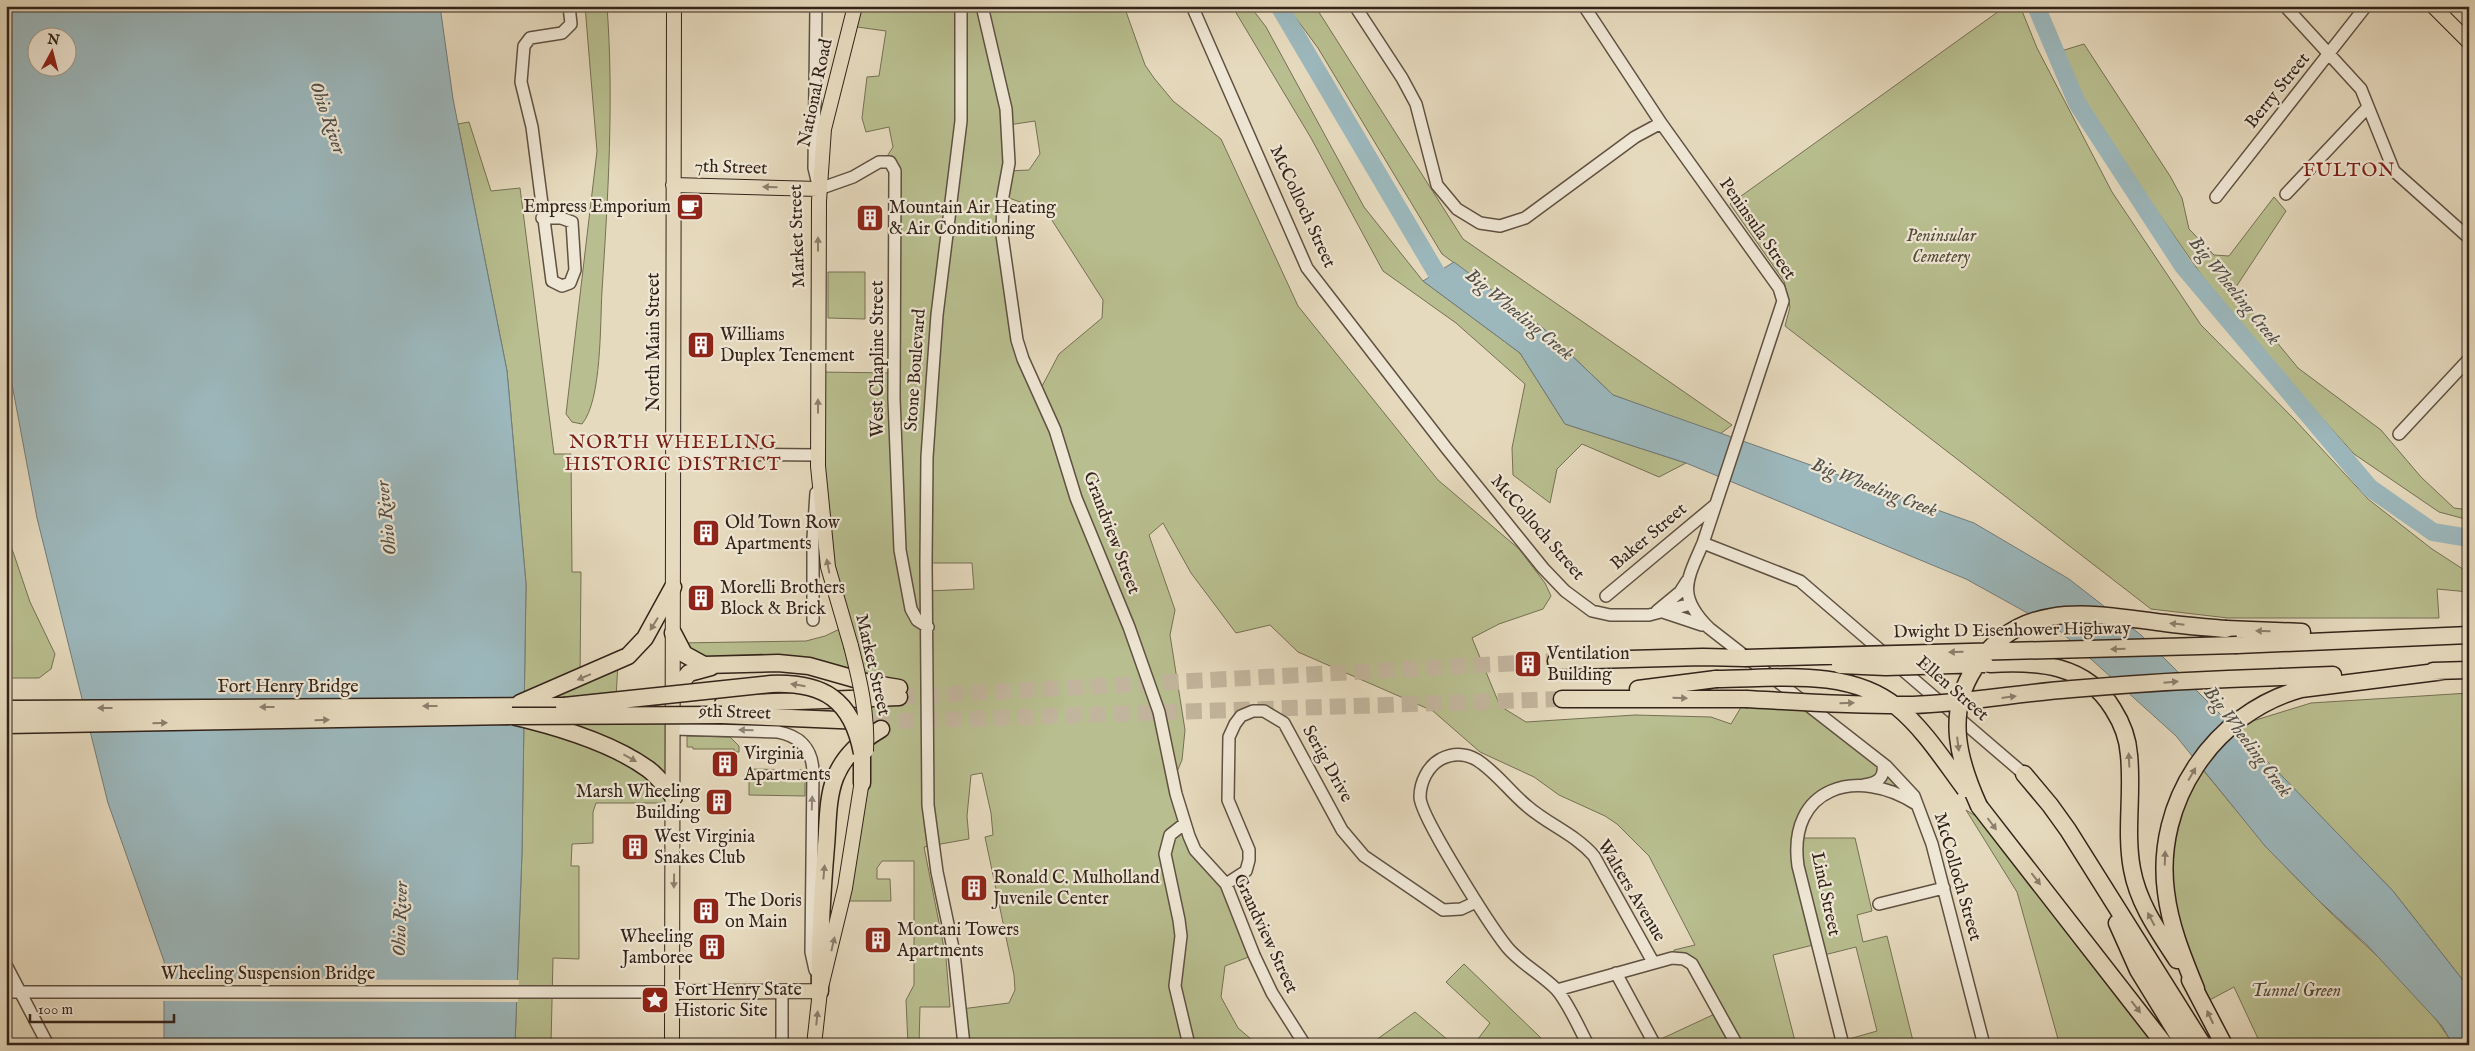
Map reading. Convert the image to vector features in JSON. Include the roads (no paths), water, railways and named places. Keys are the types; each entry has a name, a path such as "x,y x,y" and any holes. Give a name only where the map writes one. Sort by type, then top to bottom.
{"highway":[{"path":"513,711 628,656 645,638 673,587"},
{"path":"1979,806 1964,774 1958,750 1957,715 1968,677 1984,654 1999,639 2018,626 2043,618 2111,614 2226,629 2417,637"},
{"path":"513,711 723,710 899,692 809,666 778,663 704,665 690,659 680,649 673,633"},
{"name":"Dwight D Eisenhower Highway","path":"1556,661 2237,645 2469,635"},
{"path":"1745,658 1814,665 1886,667 2026,662 2052,666 2086,679 2105,696 2124,730 2129,754 2130,848 2136,885 2154,926 2196,989"},
{"path":"673,692 689,673 716,666"},
{"path":"2165,1045 1914,724 1896,706 1876,693 1852,684 1830,680 1716,679 1562,699 1746,699 1832,704 1912,705 1976,701 2071,689 2213,679 2469,670"},
{"path":"2224,1045 2196,989 2176,941 2166,891 2165,841 2184,787 2212,746 2239,719 2283,694 2301,689 2444,671"},
{"path":"513,711 762,684 800,684 820,691 840,704 855,724 864,752 862,783"},
{"path":"6,702 63,708"},
{"path":"564,706 723,710 877,725 849,754 835,778 832,792 820,927 820,991"},
{"path":"6,709 63,708"},
{"name":"Fort Henry Bridge","path":"63,708 513,711"},
{"path":"513,711 627,756 650,770 674,797"},
{"name":"Fort Henry Bridge","path":"94,725 513,711"},
{"path":"6,725 94,725"},
{"path":"6,736 94,725"},
{"path":"2024,774 2050,805 2203,1045"},
{"path":"2101,884 2138,970 2184,1045"}],"main road":[{"name":"North Main Street","path":"672,1045 674,797 674,6"},
{"name":"National Road","path":"819,189 824,129 855,6"},
{"path":"2433,6 2469,42"},
{"name":"7th Street","path":"673,185 819,189"},
{"name":"Market Street","path":"819,189 818,460 828,567 861,683 867,727 864,752"},
{"path":"814,1045 820,991 845,888 862,783"},
{"path":"672,992 820,991"}],"street":[{"path":"542,218 561,218 572,222 575,270 570,283 562,286 552,281 542,218 532,127 520,82 524,46 530,38 562,33 571,24 569,6"},
{"name":"Market Street","path":"816,6 814,168 819,189"},
{"name":"Stone Boulevard","path":"962,6 961,121 937,315 927,457 928,805 931,834 954,953 964,1045"},
{"name":"Grandview Street","path":"982,6 1008,125 1009,162 1003,196 1002,235 1017,340 1023,359 1055,430 1076,498 1129,627 1159,712 1184,824 1195,850 1226,884 1254,955 1272,993 1305,1045"},
{"name":"McColloch Street","path":"1192,6 1307,268 1447,449 1543,568 1565,591 1592,611 1628,616 1658,613 1690,604 1694,614 1709,628 1883,764 1905,785 1918,806 1932,844 1984,1045"},
{"path":"1355,6 1402,78 1416,104 1437,185 1457,209 1480,223 1500,226 1525,218 1635,137 1660,123"},
{"name":"Peninsula Street","path":"1584,6 1660,123 1779,288 1784,301 1703,543 1687,580"},
{"path":"2285,6 2361,89 2394,171 2469,238"},
{"name":"Berry Street","path":"2216,197 2366,6"},
{"path":"2286,194 2368,107"},
{"name":"West Chapline Street","path":"819,189 852,178 879,162 887,161 894,166 896,248 894,399 900,550 911,609 917,620 928,626"},
{"path":"2399,434 2469,359"},
{"path":"673,454 818,460"},
{"name":"Market Street","path":"813,620 813,538 818,460"},
{"name":"Baker Street","path":"1606,596 1716,501"},
{"name":"Ellen Street","path":"1703,543 1800,581 2024,774"},
{"path":"1658,613 1680,592 1687,580"},
{"path":"1687,580 1690,604"},
{"path":"1658,613 1675,615 1709,628"},
{"name":"Serig Drive","path":"1226,884 1246,871 1249,860 1249,850 1228,800 1229,738 1241,716 1253,711 1264,711 1284,723 1342,830 1364,856 1443,910 1461,910 1476,902"},
{"name":"9th Street","path":"673,729 778,732 794,737 807,747 812,758 811,952 820,991"},
{"name":"Walters Avenue","path":"1588,1045 1557,990 1508,948 1476,902 1425,814 1420,797 1422,782 1429,769 1437,761 1458,754 1468,755 1478,761 1528,808 1584,845 1594,856 1653,962"},
{"name":"Lind Street","path":"1843,1045 1798,866 1796,838 1806,812 1819,797 1841,786 1877,781 1883,773 1883,764"},
{"name":"Lind Street","path":"1859,785 1884,790 1906,798 1918,806"},
{"path":"1184,824 1170,834 1165,854 1180,928 1175,986 1189,1045"},
{"path":"1879,904 1944,888"},
{"path":"1557,990 1653,962 1672,958 1684,959 1692,964 1737,1045"},
{"path":"6,964 48,1045"},
{"path":"1616,973 1655,1045"},
{"path":"782,991 782,1045"},
{"name":"Wheeling Suspension Bridge","path":"6,992 672,992"}],"water":[{"name":"Ohio River","path":"6,6 440,6 453,99 507,371 526,584 522,852 515,1045 164,1045 164,961 108,803 37,518 6,352"},
{"path":"1454,262 1544,329 1613,395 1974,523 2069,579 2141,635 2286,780 2393,891 2469,988 2469,1045 2453,1045 2442,1026 2367,945 2317,899 2265,846 2176,736 2060,631 1966,579 1686,463 1565,424 1520,353 1423,281"}],"waterway":[{"name":"Big Wheeling Creek","path":"1279,6 1440,279 1452,288"},
{"name":"Big Wheeling Creek","path":"2036,6 2077,103 2183,266 2370,488 2433,532 2469,538"}],"tunnel":[{"path":"899,697 1556,661"},
{"path":"874,722 1562,699"}],"place":[{"name":"Empress Emporium","path":"690,207"},
{"name":"Mountain Air Heating & Air Conditioning","path":"870,218"},
{"name":"Williams Duplex Tenement","path":"701,345"},
{"name":"Old Town Row Apartments","path":"706,533"},
{"name":"Morelli Brothers Block & Brick","path":"701,598"},
{"name":"Ventilation Building","path":"1528,664"},
{"name":"Virginia Apartments","path":"725,764"},
{"name":"Marsh Wheeling Building","path":"719,802"},
{"name":"West Virginia Snakes Club","path":"635,847"},
{"name":"Ronald C. Mulholland Juvenile Center","path":"974,888"},
{"name":"The Doris on Main","path":"706,911"},
{"name":"Montani Towers Apartments","path":"878,940"},
{"name":"Wheeling Jamboree","path":"712,947"},
{"name":"Fort Henry State Historic Site","path":"655,1000"}],"district":[{"name":"FULTON","path":"2349,171"},
{"name":"NORTH WHEELING HISTORIC DISTRICT","path":"673,454"}],"park label":[{"name":"Peninsular Cemetery","path":"1941,246"},
{"name":"Tunnel Green","path":"2296,991"}]}
